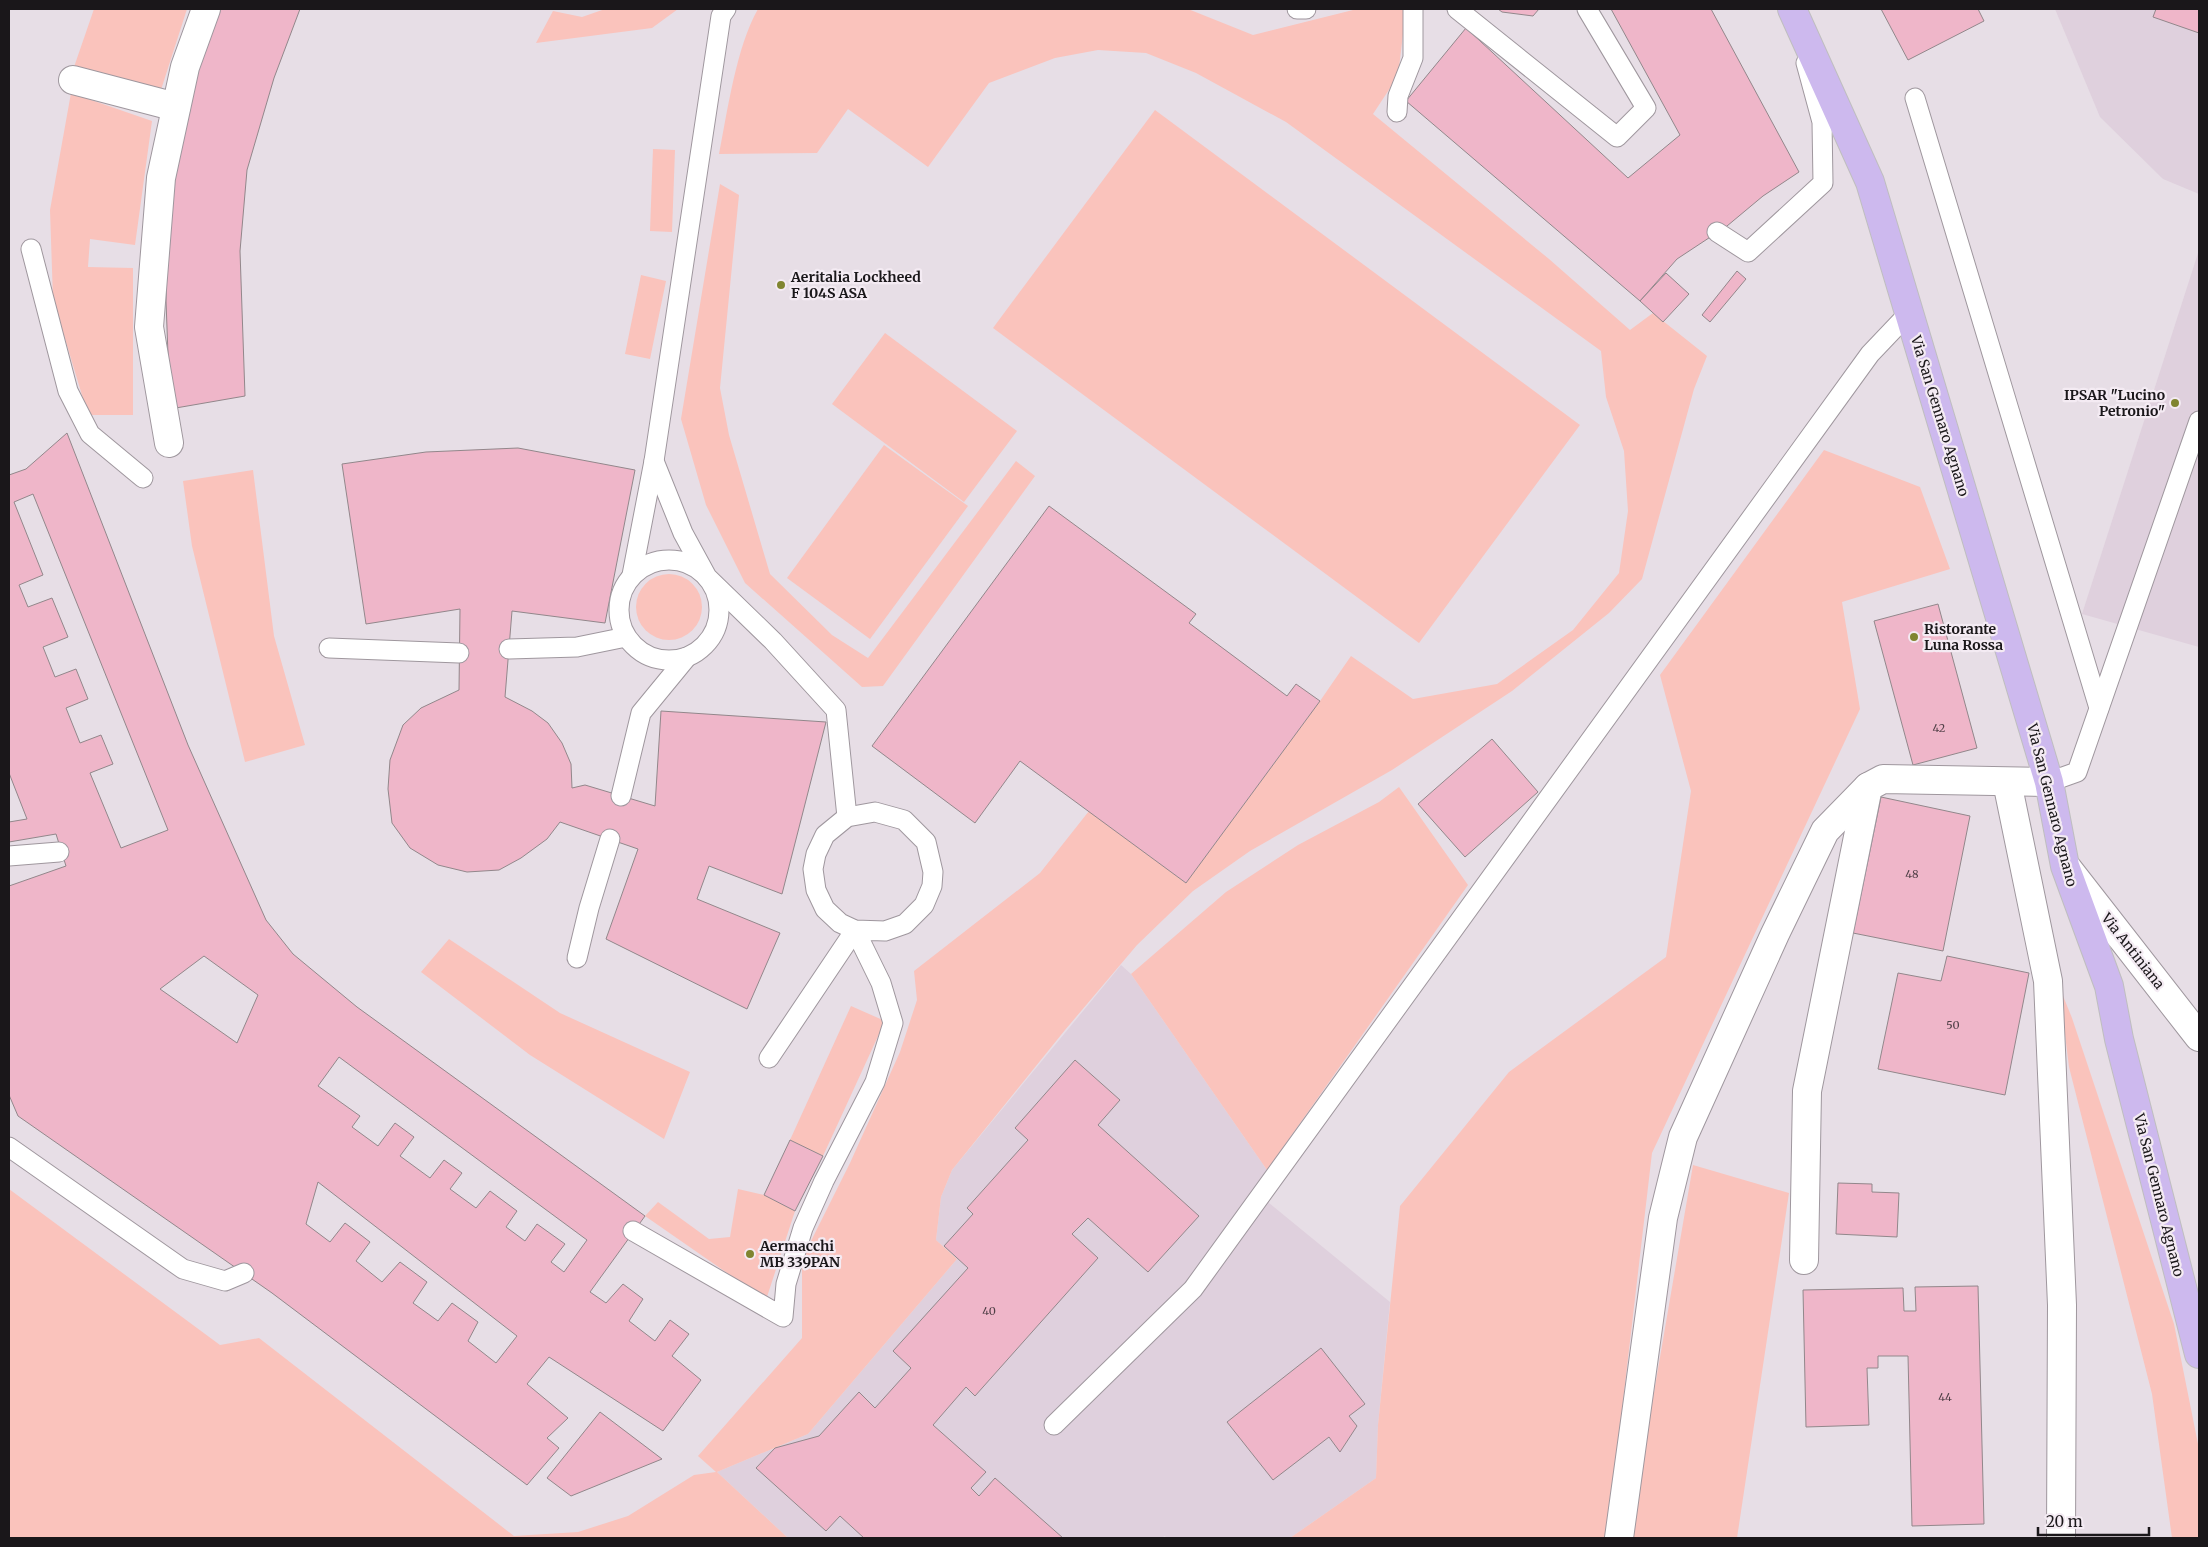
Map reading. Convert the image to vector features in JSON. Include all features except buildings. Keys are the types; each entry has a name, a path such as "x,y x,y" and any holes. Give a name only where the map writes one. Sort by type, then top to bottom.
{"main road":[{"name":"Via San Gennaro Agnano","path":"1792,9 1870,182 2049,782 2065,866 2109,986 2119,1039 2199,1354"}],"street":[{"path":"169,443 149,327 161,178 185,67 206,9"},
{"path":"73,80 176,107"},
{"path":"1619,1538 1662,1218 1683,1136 1775,934 1825,831 1868,787 1883,779 2049,782"},
{"path":"2007,782 2048,981 2062,1306 2061,1538"},
{"path":"1804,1260 1808,1091 1868,787"},
{"name":"Via Antiniana","path":"2065,866 2199,1037"}],"lane":[{"path":"632,575 654,461 721,16 726,9"},
{"path":"1297,9 1306,9"},
{"path":"1397,112 1398,96 1413,58 1413,9"},
{"path":"1457,9 1617,137 1646,108 1587,9"},
{"path":"1717,232 1748,252 1823,183 1822,122 1792,9"},
{"path":"1915,98 2099,708"},
{"path":"31,249 68,391 90,434 143,478"},
{"path":"1054,1425 1193,1289 1870,354 1909,313"},
{"path":"2049,782 2077,772 2199,421"},
{"path":"654,461 683,533 707,577 715,588 719,616 714,632 702,648 687,657 676,660 658,660 637,650 626,636 619,621 619,603 622,590 632,575 641,568 657,561 680,561 694,566 707,577 773,641 836,710 847,817"},
{"path":"510,649 577,647 626,636"},
{"path":"328,648 459,653"},
{"path":"621,796 641,713 687,657"},
{"path":"875,812 904,820 926,842 934,872 932,886 924,905 905,924 885,931 856,930 840,923 824,908 816,890 813,870 816,854 825,835 847,817 875,812"},
{"path":"577,958 589,908 610,840"},
{"path":"9,856 59,852"},
{"path":"769,1058 856,930"},
{"path":"633,1231 784,1317 786,1284 803,1228 824,1181 875,1082 893,1023 881,984 856,930"},
{"path":"9,1147 183,1269 225,1281 244,1274"}],"shaded area":[{"path":"94,9 187,9 159,96 74,67"},
{"path":"605,9 678,9 652,28 536,43 553,11 582,17"},
{"path":"758,9 1188,9 1253,35 1357,9 1406,9 1398,76 1373,114 1549,259 1630,330 1653,313 1707,356 1694,389 1642,579 1609,613 1512,691 1392,770 1250,851 1193,891 1137,945 1065,1030 952,1170 941,1197 936,1240 957,1259 808,1434 717,1472 788,1538 9,1538 9,1189 220,1345 259,1338 514,1536 578,1532 628,1516 694,1475 716,1472 698,1456 802,1338 802,1259 850,1163 900,1052 917,1000 914,971 1040,873 1089,811 1186,883 1351,656 1413,699 1497,684 1573,630 1619,573 1628,511 1624,451 1606,397 1601,351 1286,122 1196,73 1146,53 1098,50 1055,58 989,83 928,167 848,109 817,153 719,154 738,60 750,25"},
{"path":"2055,9 2199,9 2199,194 2163,179 2100,117"},
{"path":"71,93 152,121 135,245 90,239 88,267 133,268 133,415 88,415 53,299 50,210"},
{"path":"1155,110 1580,425 1419,643 993,328"},
{"path":"653,149 675,150 672,232 650,231"},
{"path":"720,184 739,195 720,388 729,435 770,574 832,635 868,658 1016,461 1035,476 883,686 862,687 745,583 706,505 681,419"},
{"name":"IPSAR \"Lucino Petronio\"","path":"2199,250 2199,647 2082,614"},
{"path":"641,275 666,281 650,359 625,354"},
{"path":"885,333 1017,431 964,502 832,404"},
{"path":"884,445 968,506 870,639 787,578"},
{"path":"1824,450 1920,487 1950,569 1842,602 1860,709 1652,1153 1607,1538 1290,1538 1376,1478 1378,1425 1400,1206 1509,1072 1666,957 1691,791 1660,675"},
{"path":"253,470 274,636 305,745 245,762 192,546 183,481"},
{"path":"662,574 676,574 688,579 697,588 702,600 700,620 693,631 676,640 662,640 650,635 641,626 636,614 636,600 641,588 650,579"},
{"path":"1399,787 1468,885 1267,1170 1131,974 1226,892 1298,845 1379,802"},
{"path":"449,939 560,1013 690,1072 664,1139 530,1055 421,972"},
{"path":"1121,965 1131,974 1267,1170 1269,1203 1390,1302 1378,1425 1376,1478 1290,1538 1168,1538 1164,1536 1163,1538 788,1538 717,1472 808,1434 957,1259 936,1240 941,1197 952,1170"},
{"path":"2059,986 2072,1018 2174,1324 2199,1449 2199,1538 2172,1538 2152,1394 2069,1067"},
{"path":"851,1006 885,1021 823,1156 790,1140"},
{"path":"1693,1165 1789,1193 1737,1538 1629,1538"},
{"path":"738,1189 764,1195 795,1211 766,1300 645,1216 658,1202 709,1239 730,1237"}],"place":[{"name":"Aeritalia Lockheed F 104S ASA","path":"781,285"},
{"name":"IPSAR \"Lucino Petronio\"","path":"2175,403"},
{"name":"Ristorante Luna Rossa","path":"1914,637"},
{"name":"Aermacchi MB 339PAN","path":"750,1254"}]}
